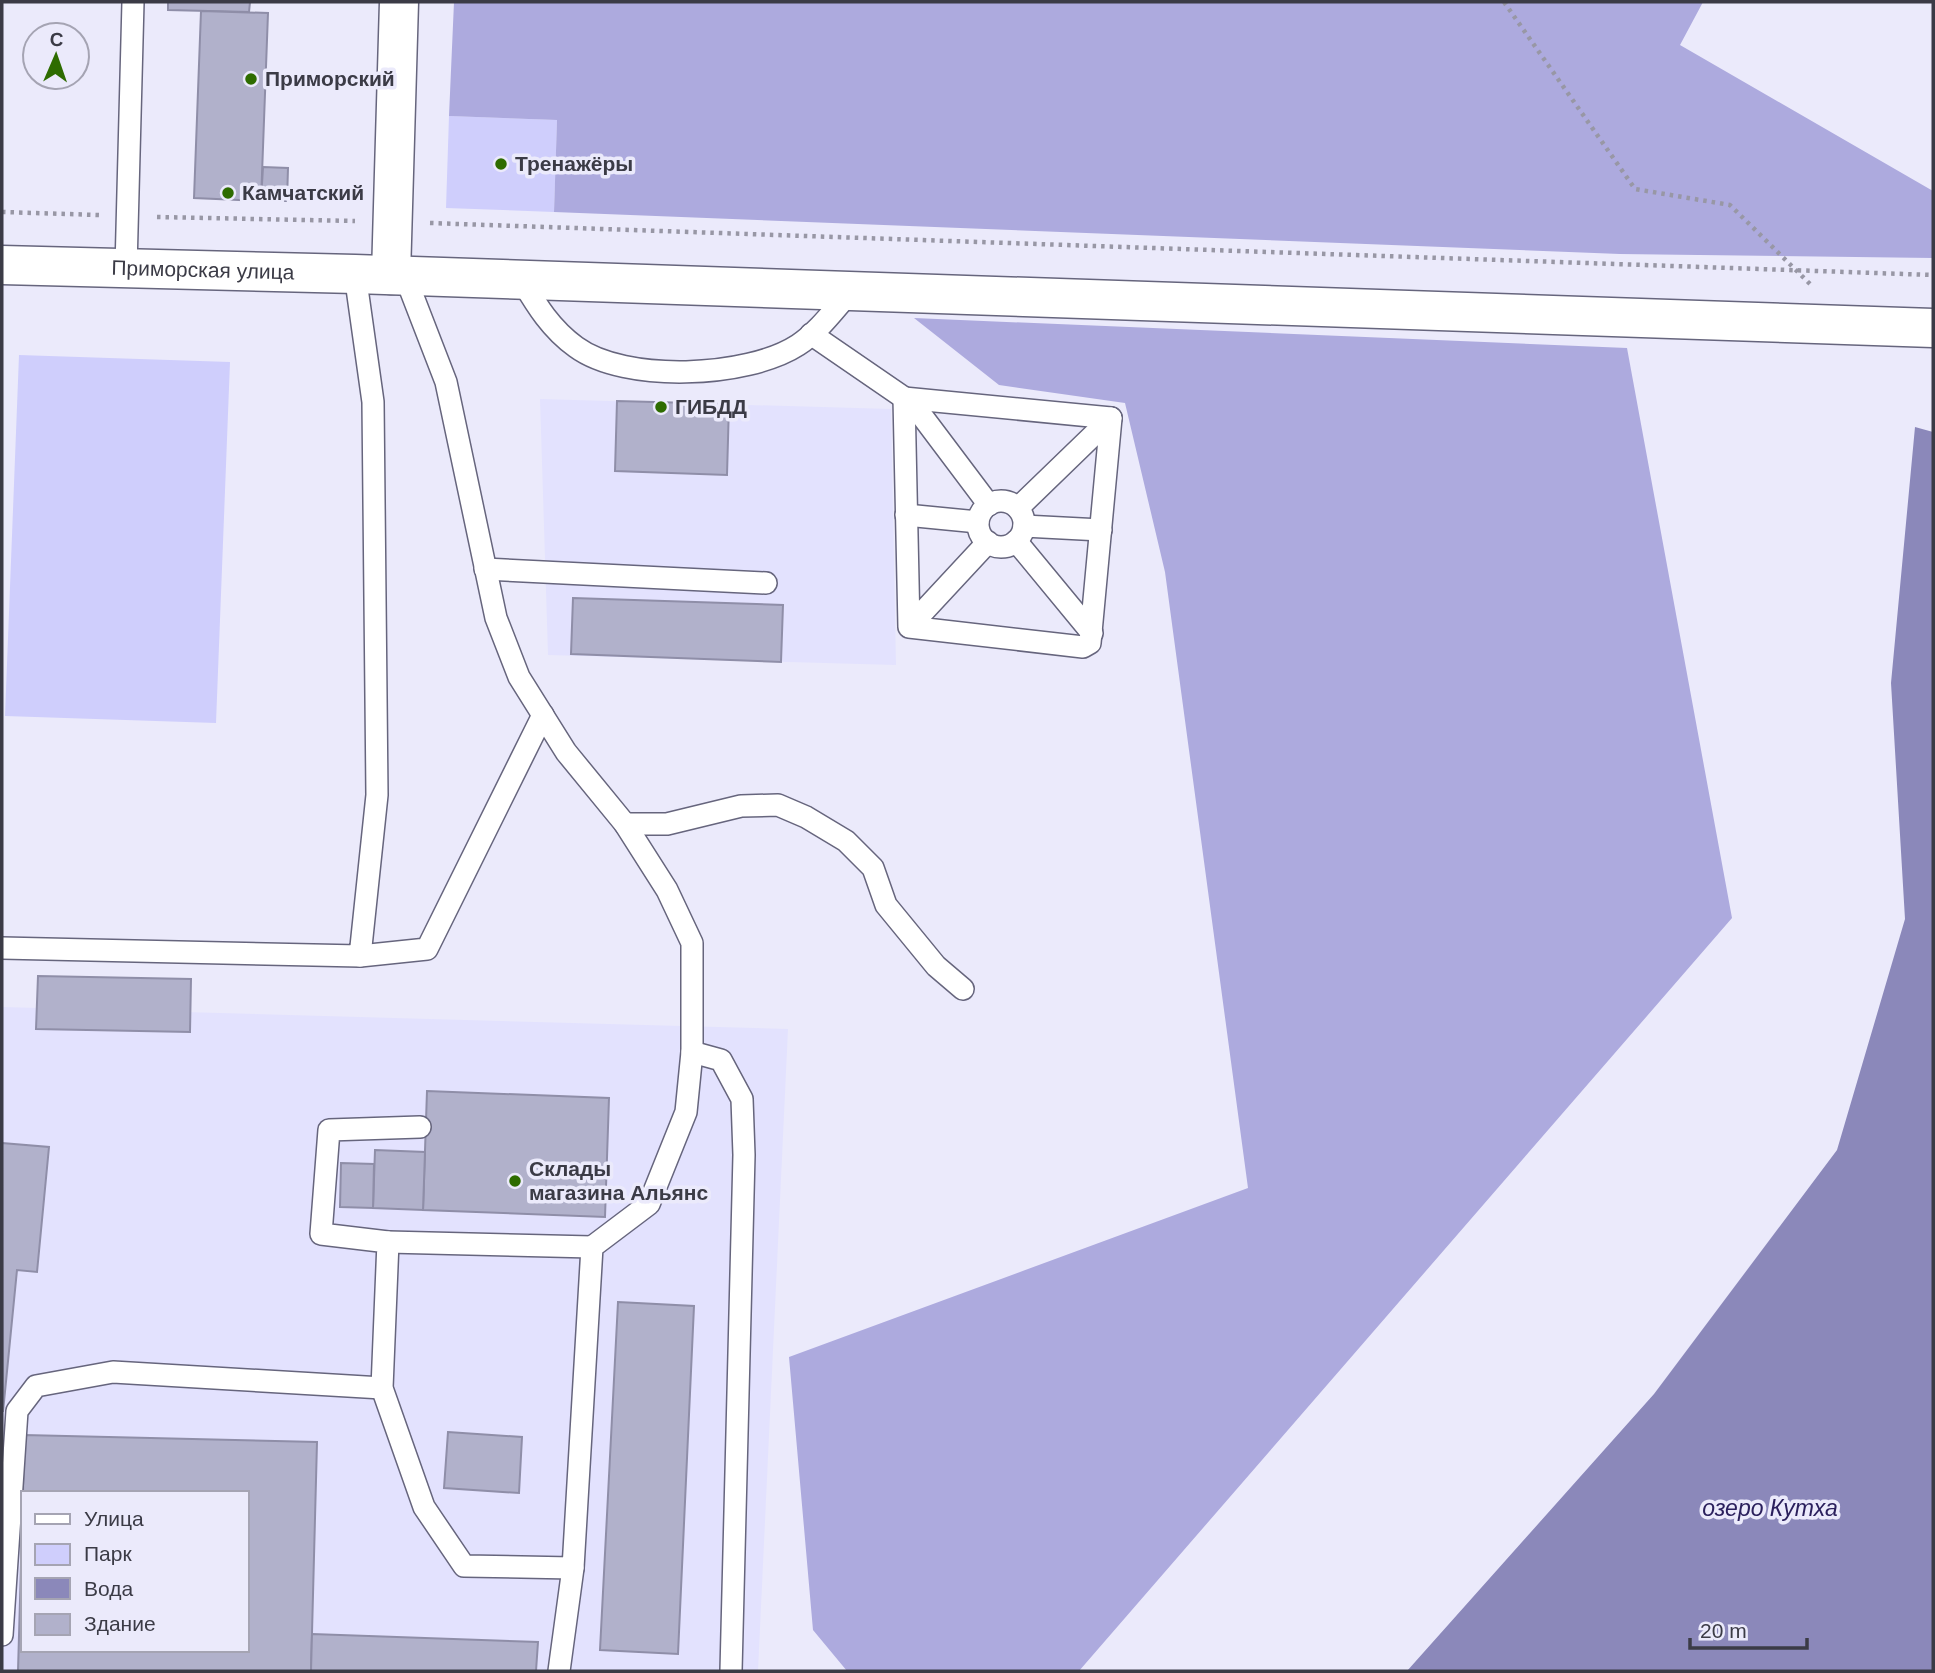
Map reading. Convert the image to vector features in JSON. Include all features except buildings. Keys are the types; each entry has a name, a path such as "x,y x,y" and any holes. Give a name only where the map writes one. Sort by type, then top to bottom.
{"street":[{"path":"384,275 393,222 399,2"},
{"name":"Приморская улица","path":"2,265 384,275 1933,328"}],"lane":[{"path":"126,268 132,2"},
{"path":"384,275 446,382 496,618 519,677 566,752 625,824 667,890 692,943 692,1052 686,1112 649,1204 592,1247 388,1242 321,1234 329,1130 421,1126"},
{"path":"360,956 377,795 373,402 384,275"},
{"path":"522,281 546,320 577,348 607,363 649,370 726,370 765,360 797,345 811,334 850,292"},
{"path":"811,334 913,404 984,513 979,531 988,542 1000,547 1111,418"},
{"path":"904,398 1111,418"},
{"path":"904,398 909,627"},
{"path":"909,627 1083,647 1090,643 1111,418"},
{"path":"906,516 984,513 1003,500 1012,503 1020,525 1092,632"},
{"path":"1020,525 1101,530"},
{"path":"909,627 988,542"},
{"path":"485,569 766,583"},
{"path":"2,948 360,956 427,950 543,715"},
{"path":"625,824 667,824 741,806 778,805 806,817 845,841 873,868 886,905 936,966 963,989"},
{"path":"692,1052 721,1060 742,1099 744,1155 732,1671"},
{"path":"388,1242 382,1388 424,1507 464,1566 573,1568"},
{"path":"559,1671 573,1568 592,1247"},
{"path":"2,1635 17,1411 36,1386 113,1371 382,1388"}],"path":[{"path":"1504,2 1635,189 1730,205 1853,326"},
{"path":"2,212 393,222 1933,275"}],"shaded area":[{"path":"454,2 1703,2 1680,45 1933,191 1933,258 1620,254 554,212 557,120 449,116"},
{"path":"914,318 1627,348 1732,918 1079,1671 847,1671 813,1630 789,1357 1248,1188 1165,572 1125,403 999,385"},
{"path":"540,399 891,409 896,665 548,655"},
{"path":"2,1007 788,1029 758,1671 2,1671"}],"green space":[{"name":"Тренажёры","path":"449,116 557,120 554,212 446,208"},
{"path":"19,355 230,362 216,723 5,716"}],"water":[{"name":"озеро Кутха","path":"1915,427 1933,432 1933,1671 1407,1671 1654,1394 1837,1150 1905,919 1891,683"}],"place":[{"name":"Приморский","path":"251,79"},
{"name":"Тренажёры","path":"501,164"},
{"name":"Камчатский","path":"228,193"},
{"name":"ГИБДД","path":"661,407"},
{"name":"Склады магазина Альянс","path":"515,1181"}]}
